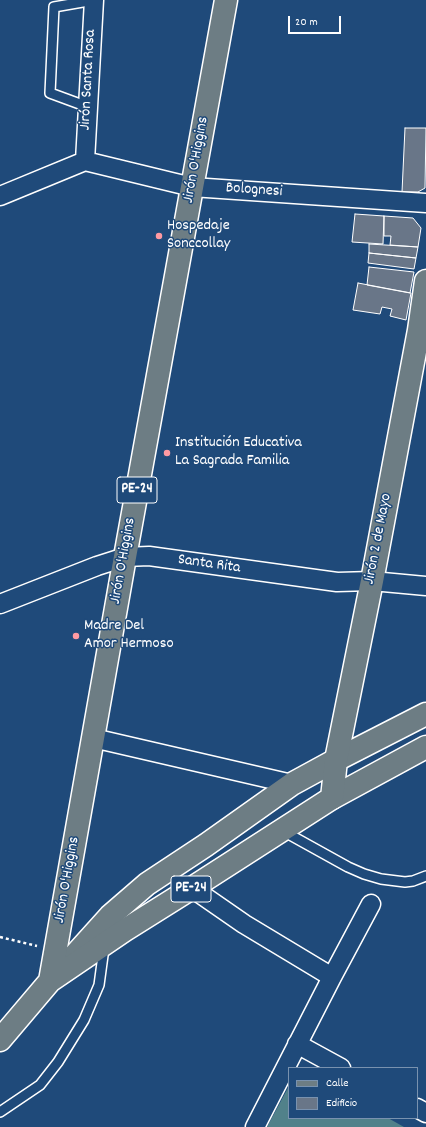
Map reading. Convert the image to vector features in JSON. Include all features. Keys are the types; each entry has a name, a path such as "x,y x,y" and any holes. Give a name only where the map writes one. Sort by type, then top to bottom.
{"main road":[{"name":"Jirón O'Higgins","path":"50,981 226,0"},
{"name":"Jirón 2 de Mayo","path":"332,798 336,760 422,330 426,281"},
{"path":"50,981 110,916 147,884 206,845 292,784 426,714"},
{"path":"332,798 426,747"},
{"name":"PE-24","path":"0,1040 50,981 104,944 332,798"}],"street":[{"name":"Jirón Santa Rosa","path":"85,161 94,0"},
{"name":"Bolognesi","path":"85,161 192,187 426,203"},
{"path":"0,196 85,161"},
{"name":"Santa Rita","path":"0,604 97,566 125,557 150,556 337,582 372,581 426,586"},
{"path":"93,738 292,784"},
{"path":"192,888 244,924 332,977"},
{"path":"255,1127 371,904"},
{"path":"297,1044 339,1067"}],"lane":[{"path":"88,107 50,93 54,7 94,0"},
{"path":"282,830 348,867 364,874 381,879 405,882 418,880 426,876"},
{"path":"0,1112 40,1085 58,1062 84,1020 99,985 104,944"}],"path":[{"path":"0,937 56,950"}],"green space":[{"path":"288,1088 288,1119 390,1119 404,1127 267,1127"}],"building":[{"path":"405,128 426,128 425,188 418,192 402,192"},
{"path":"355,214 384,216 383,244 352,242"},
{"path":"384,216 413,218 421,228 418,247 390,245 391,236 384,236"},
{"path":"369,244 418,247 416,258 369,253"},
{"path":"369,253 416,258 414,269 368,263"},
{"path":"369,267 414,272 410,293 367,285"},
{"path":"358,283 411,293 406,320 390,316 392,309 382,307 380,314 353,310"}],"place":[{"name":"Hospedaje Sonccollay","path":"159,236"},
{"name":"Institución Educativa La Sagrada Familia","path":"167,453"},
{"name":"Madre Del Amor Hermoso","path":"76,636"}]}
